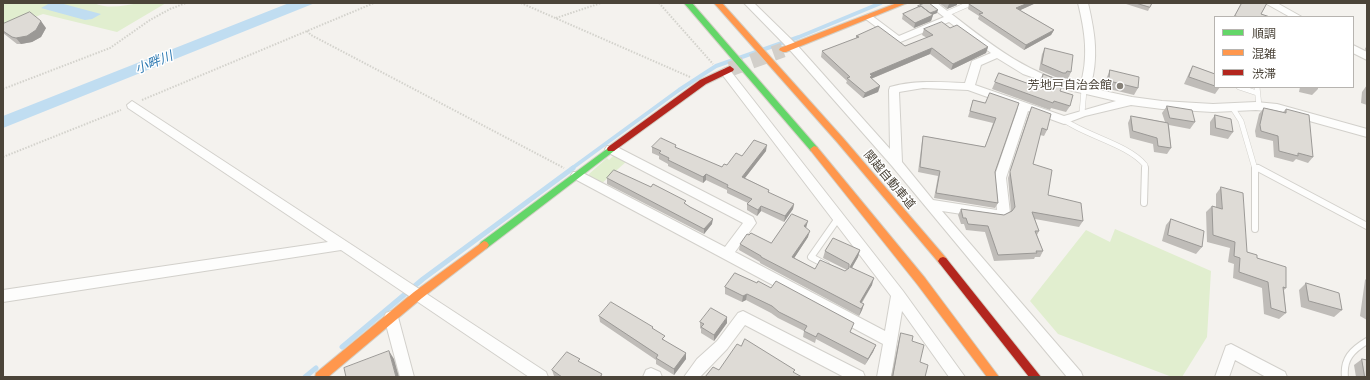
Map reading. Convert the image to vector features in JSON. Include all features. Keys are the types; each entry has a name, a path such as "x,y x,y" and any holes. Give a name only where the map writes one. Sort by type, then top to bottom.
{"main road":[{"path":"688,3 838,176 953,321 994,377"},
{"name":"関越自動車道","path":"718,3 786,77 983,310 1036,377"},
{"path":"788,49 903,3"},
{"path":"320,377 418,295 611,149 703,82 725,71"}],"street":[{"path":"749,3 788,49 896,163 1076,377"},
{"path":"931,3 998,54 1027,72 1067,86 1132,101 1190,107 1259,106 1277,108 1367,133"},
{"path":"1083,3 1090,32 1090,70 1084,90"},
{"path":"1270,3 1295,16"},
{"path":"868,17 898,40 948,16"},
{"path":"1354,49 1367,57"},
{"path":"969,87 976,62 998,54"},
{"path":"725,71 839,217 958,377"},
{"path":"896,163 894,90 907,86 923,85 969,87 1064,120 1082,113 1132,101"},
{"path":"132,105 541,377"},
{"path":"929,204 1001,215 1004,213 1000,178 1006,152 1024,107"},
{"path":"611,149 749,220 750,223 726,255"},
{"path":"577,175 891,341"},
{"path":"3,296 343,246"},
{"path":"884,377 898,295"},
{"path":"391,317 408,377"},
{"path":"691,377 702,364 722,346 743,317 858,377"},
{"path":"1222,377 1231,350 1280,377"},
{"path":"650,377 651,375 655,377"}],"lane":[{"path":"948,16 971,3"},
{"path":"1242,88 1257,93"},
{"path":"1257,88 1259,106"},
{"path":"1082,113 1084,90"},
{"path":"1232,107 1241,122 1255,167 1255,230"},
{"path":"1064,120 1084,132 1123,149 1142,160 1145,165 1144,203"},
{"path":"1255,167 1367,226"},
{"path":"830,267 811,257 839,217"},
{"path":"1345,377 1343,369 1348,353 1367,341"}],"path":[{"path":"3,89 110,48 150,20 170,9 186,3"},
{"path":"3,157 132,105 374,3"},
{"path":"521,3 703,82"},
{"path":"555,18 601,3"},
{"path":"659,3 725,71"},
{"path":"307,31 311,35 577,175"}],"green space":[{"path":"3,3 94,3 111,7 144,3 166,3 117,32 43,14 3,29"},
{"path":"615,154 627,161 600,185 590,178 589,174 607,158 609,160"},
{"path":"1115,229 1211,271 1207,337 1182,377 1172,377 1058,334 1030,301 1086,230 1110,242"}],"water":[{"path":"50,3 60,3 101,14 92,19 85,20 41,8"},
{"name":"小畔川","path":"289,3 315,3 3,128 3,116"}],"building":[{"path":"929,3 938,10 930,13 921,6 918,6"},
{"path":"1028,3 1016,8 1054,30 1026,45 979,14 983,13 969,4"},
{"path":"1136,3 1152,3 1150,7"},
{"path":"1242,3 1267,3 1261,14 1267,16 1235,16"},
{"path":"921,6 933,15 915,23 903,14"},
{"path":"30,12 41,21 36,30 27,36 16,38 3,31 3,24"},
{"path":"942,22 950,28 957,25 988,47 953,64 932,48 870,74 872,76 870,77 880,86 865,93 847,78 850,77 822,51 859,37 856,36 878,26 905,46 933,35 924,29"},
{"path":"1045,48 1073,55 1071,72 1067,71 1066,73 1063,73 1042,64"},
{"path":"1193,66 1214,74 1214,86 1189,77"},
{"path":"1110,70 1139,77 1138,88 1109,81"},
{"path":"999,73 1032,85 1033,83 1041,86 1043,74 1064,82 1060,91 1073,95 1070,106 1054,101 1053,103 995,82"},
{"path":"990,93 1019,103 995,172 998,203 936,193 940,171 920,167 923,136 985,147 996,118 970,111 973,100 985,103"},
{"path":"1167,106 1192,110 1195,122 1170,118"},
{"path":"1032,107 1051,114 1047,130 1042,128 1033,164 1052,170 1048,195 1081,203 1083,221 1032,212 1039,231 1035,231 1043,251 1036,251 1037,253 998,255 988,226 968,224 966,218 963,218 961,209 1004,215 1012,211 1015,207 1010,172"},
{"path":"1264,108 1286,113 1286,109 1309,115 1313,157 1298,153 1298,156 1279,151 1278,136 1261,131 1260,125"},
{"path":"1215,115 1231,119 1233,132 1216,128"},
{"path":"1131,116 1168,123 1171,148 1158,146 1157,138 1133,131"},
{"path":"661,138 676,145 675,147 722,167 724,164 727,165 736,153 742,156 754,140 767,145 742,177 769,190 768,192 794,204 785,216 761,206 758,210 747,204 752,199 727,187 728,185 706,174 703,177 668,160 669,158 659,153 661,151 652,147"},
{"path":"614,170 651,187 653,184 686,201 684,203 713,219 704,229 607,178"},
{"path":"1221,187 1243,193 1247,252 1257,255 1257,258 1286,267 1286,288 1283,287 1286,313 1271,308 1268,282 1239,272 1240,258 1234,256 1235,242 1213,235 1212,206 1222,209"},
{"path":"792,214 808,221 804,226 810,231 792,257 815,269 820,260 845,271 849,268 849,264 825,251 833,238 860,250 850,267 874,278 860,302 864,304 861,309 761,257 740,244 747,234 749,235 751,233 771,243"},
{"path":"1171,219 1204,231 1202,247 1168,235"},
{"path":"735,273 757,283 758,281 771,288 776,281 854,323 850,332 876,345 868,359 818,333 816,337 804,331 807,326 779,312 772,306 747,294 743,296 725,287"},
{"path":"1306,283 1339,293 1342,310 1309,301"},
{"path":"611,302 653,327 652,328 665,336 662,339 686,353 674,369 656,358 658,355 599,316"},
{"path":"711,308 727,317 714,335 701,327 704,324 700,322"},
{"path":"901,333 913,336 912,341 924,345 920,362 928,365 925,377 893,377"},
{"path":"745,339 795,370 793,372 802,377 705,377 713,367 719,370 737,344 741,346"},
{"path":"389,351 396,377 346,377 344,368"},
{"path":"567,352 580,359 578,361 602,374 600,377 562,377 552,370"},
{"path":"1362,359 1367,360 1367,377 1365,377"}],"waterway":[{"path":"571,169 679,90 716,66 799,37 881,3"},
{"path":"342,347 423,279 573,168"},
{"path":"305,377 316,368"}],"tunnel":[{"path":"730,69 783,50"}],"traffic: fast":[{"path":"688,3 814,149"},
{"path":"484,245 611,149"}],"traffic: slow":[{"path":"718,3 840,140 943,261"},
{"path":"783,50 903,3"},
{"path":"814,149 921,281 994,377"},
{"path":"320,377 418,295 484,245"}],"traffic: jam":[{"path":"611,149 703,82 730,69"},
{"path":"943,261 1036,377"}],"place":[{"name":"芳地戸自治会館","path":"1120,86"}]}
